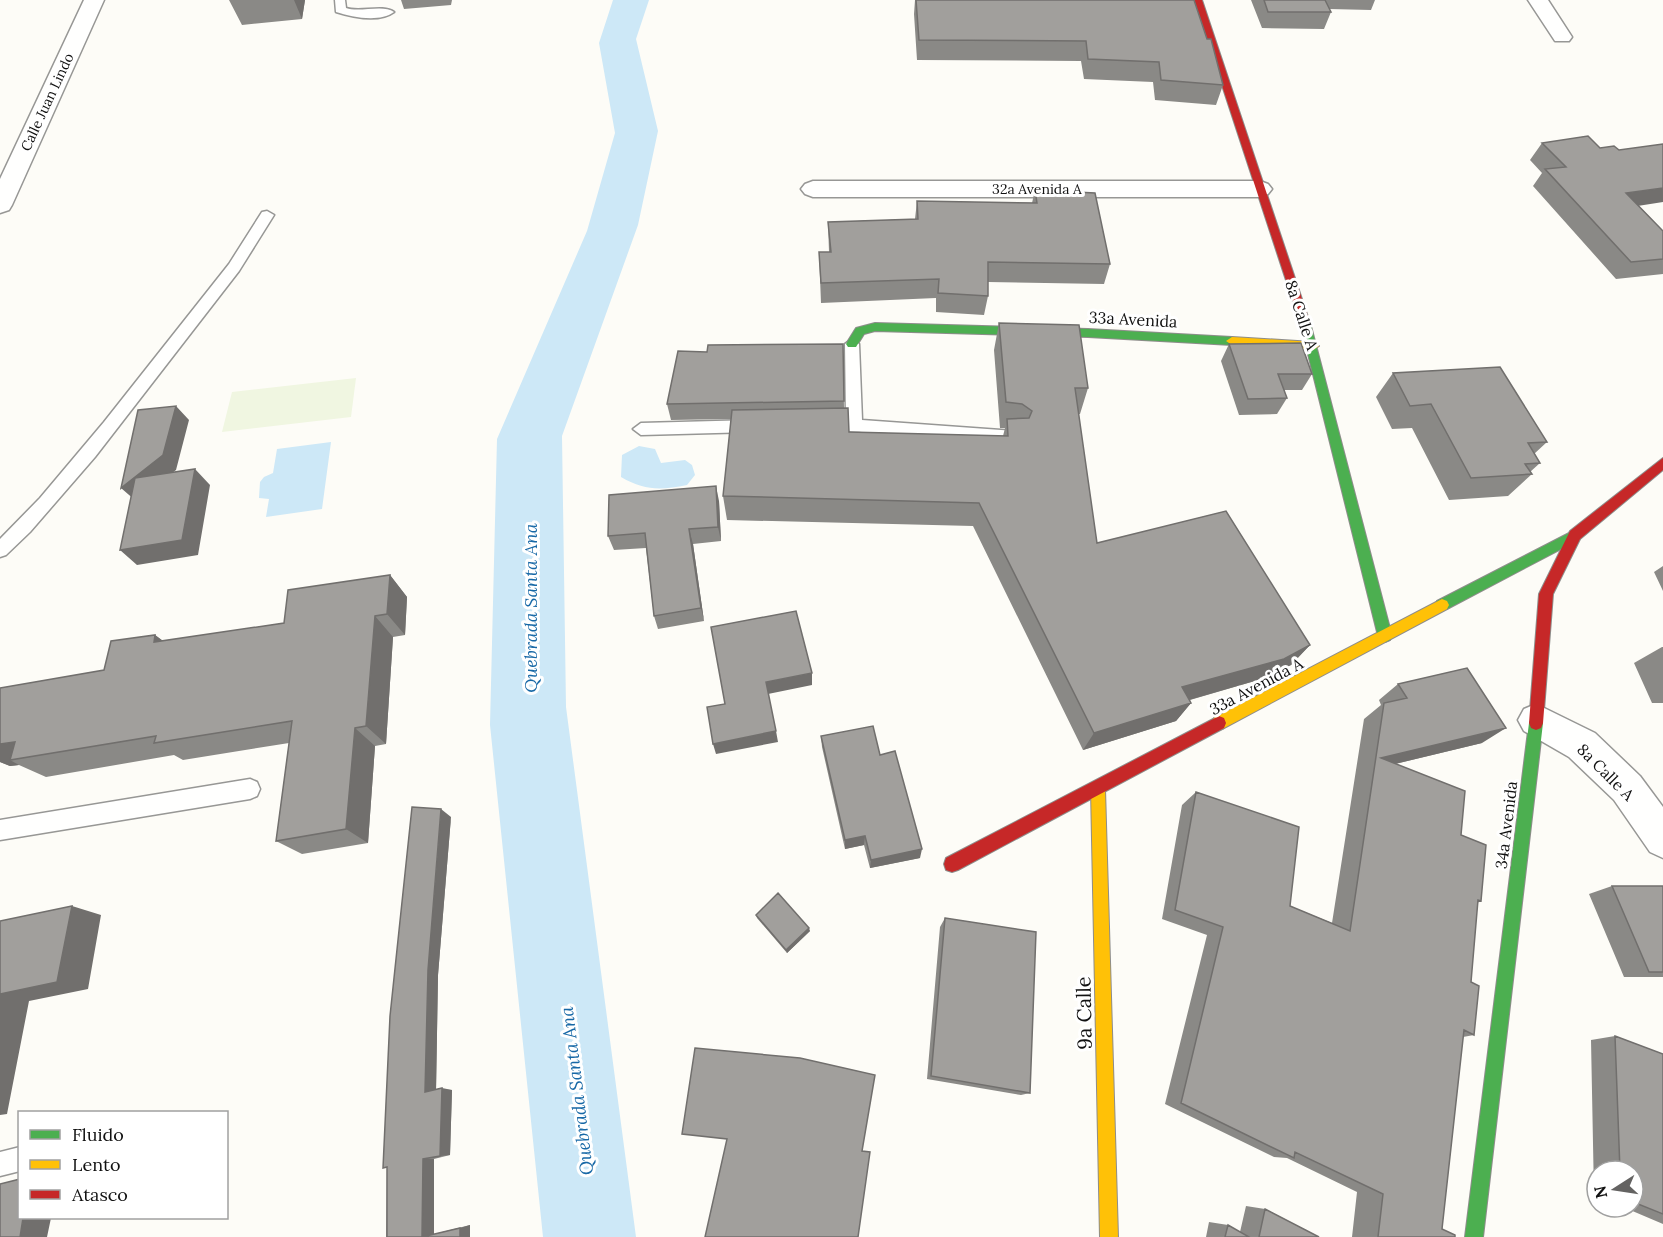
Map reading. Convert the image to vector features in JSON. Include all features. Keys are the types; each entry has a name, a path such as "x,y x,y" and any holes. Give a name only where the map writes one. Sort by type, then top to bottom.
{"street":[{"name":"Calle Juan Lindo","path":"0,204 94,0"},
{"name":"8a Calle A","path":"1198,0 1313,346 1385,636"},
{"path":"1538,0 1562,37"},
{"name":"32a Avenida A","path":"813,189 1260,189"},
{"name":"33a Avenida","path":"852,344 860,331 875,327 1088,333 1313,346"},
{"name":"34a Avenida","path":"1474,1237 1536,720 1546,594 1575,535 1663,463"},
{"name":"33a Avenida A","path":"952,864 1098,789 1575,535"},
{"name":"8a Calle A","path":"1536,720 1582,745 1627,788 1663,839"},
{"name":"9a Calle","path":"1098,789 1109,1237"}],"lane":[{"path":"340,0 340,10 356,15 388,12"},
{"path":"0,550 29,523 98,441 244,255 267,215"},
{"path":"852,344 854,425"},
{"path":"813,425 854,425 1015,437"},
{"path":"641,429 767,426"},
{"path":"0,830 250,789"},
{"path":"0,1164 18,1160"}],"green space":[{"path":"356,378 351,417 222,432 232,392"}],"water":[{"name":"Quebrada Santa Ana","path":"613,0 649,0 636,39 658,131 638,225 562,436 566,707 636,1237 543,1237 490,725 497,439 587,231 615,133 599,43"},
{"path":"331,442 322,509 266,517 269,499 259,498 260,482 264,477 273,473 277,449"},
{"path":"639,446 655,449 661,463 685,460 692,465 695,475 687,485 669,488 646,487 630,482 621,477 622,455"}],"building":[{"path":"916,0 1194,0 1207,39 1211,39 1223,85 1161,80 1159,62 1088,59 1086,41 919,40"},
{"path":"1264,0 1325,0 1331,12 1268,12"},
{"path":"1588,136 1600,148 1614,146 1619,150 1663,144 1663,188 1626,193 1663,231 1663,259 1631,262 1545,169 1566,167 1542,143"},
{"path":"1035,190 1095,193 1110,264 988,262 988,296 938,293 939,279 821,283 819,252 831,252 828,222 918,219 917,201 1037,203"},
{"path":"999,323 1079,325 1088,388 1075,388 1097,543 1226,511 1310,645 1284,659 1182,687 1191,703 1094,733 979,503 723,496 732,410 848,408 849,432 1008,436 1007,419 1029,418 1032,411 1022,404 1006,402"},
{"path":"1301,343 1312,374 1278,374 1287,398 1248,399 1229,344"},
{"path":"843,344 844,401 667,404 678,351 707,352 708,345"},
{"path":"1500,367 1547,442 1528,443 1540,463 1525,464 1532,474 1471,478 1431,404 1410,406 1393,373"},
{"path":"176,406 163,455 121,488 138,410"},
{"path":"195,469 182,540 120,550 135,478"},
{"path":"716,486 718,527 689,529 701,608 654,616 645,533 608,536 609,495"},
{"path":"390,575 387,614 375,616 366,726 355,728 346,829 276,841 292,721 154,743 156,736 10,760 15,742 0,744 0,688 104,670 111,641 155,635 154,642 284,623 288,590"},
{"path":"796,611 812,673 766,682 776,731 713,744 707,707 725,704 711,627"},
{"path":"1467,668 1506,728 1381,758 1465,791 1461,835 1486,845 1481,901 1478,900 1471,982 1479,986 1474,1035 1464,1030 1442,1229 1455,1237 1378,1237 1383,1194 1295,1152 1294,1158 1181,1103 1223,927 1175,910 1196,792 1299,827 1290,906 1350,931 1384,703 1407,698 1398,684"},
{"path":"873,726 880,755 895,751 922,849 871,860 865,836 845,840 821,736"},
{"path":"412,807 441,809 428,970 425,1092 442,1088 440,1156 423,1159 422,1237 387,1237 387,1167 383,1168 390,1016"},
{"path":"1612,886 1663,886 1663,972 1649,972"},
{"path":"778,893 809,928 786,950 756,915"},
{"path":"72,906 57,982 0,994 0,921"},
{"path":"945,918 1036,932 1030,1093 931,1076"},
{"path":"1615,1036 1663,1054 1663,1214 1645,1207 1645,1159 1620,1159"},
{"path":"695,1048 800,1058 875,1075 862,1151 870,1152 858,1237 705,1237 727,1139 682,1134"},
{"path":"18,1180 18,1219 23,1219 20,1237 0,1237 0,1184"},
{"path":"1265,1209 1319,1237 1259,1237"},
{"path":"1228,1225 1249,1237 1225,1237"},
{"path":"460,1228 460,1237 422,1237"}],"traffic: fast":[{"path":"1306,326 1385,636"},
{"path":"852,344 860,331 875,327 1088,333 1232,341"},
{"path":"1442,605 1575,535"},
{"path":"1474,1237 1536,723"}],"traffic: slow":[{"path":"1232,341 1313,346"},
{"path":"1219,723 1442,605"},
{"path":"1098,789 1109,1237"}],"traffic: jam":[{"path":"1198,0 1306,326"},
{"path":"1536,723 1546,594 1575,535 1663,463"},
{"path":"952,864 1219,723"}]}
